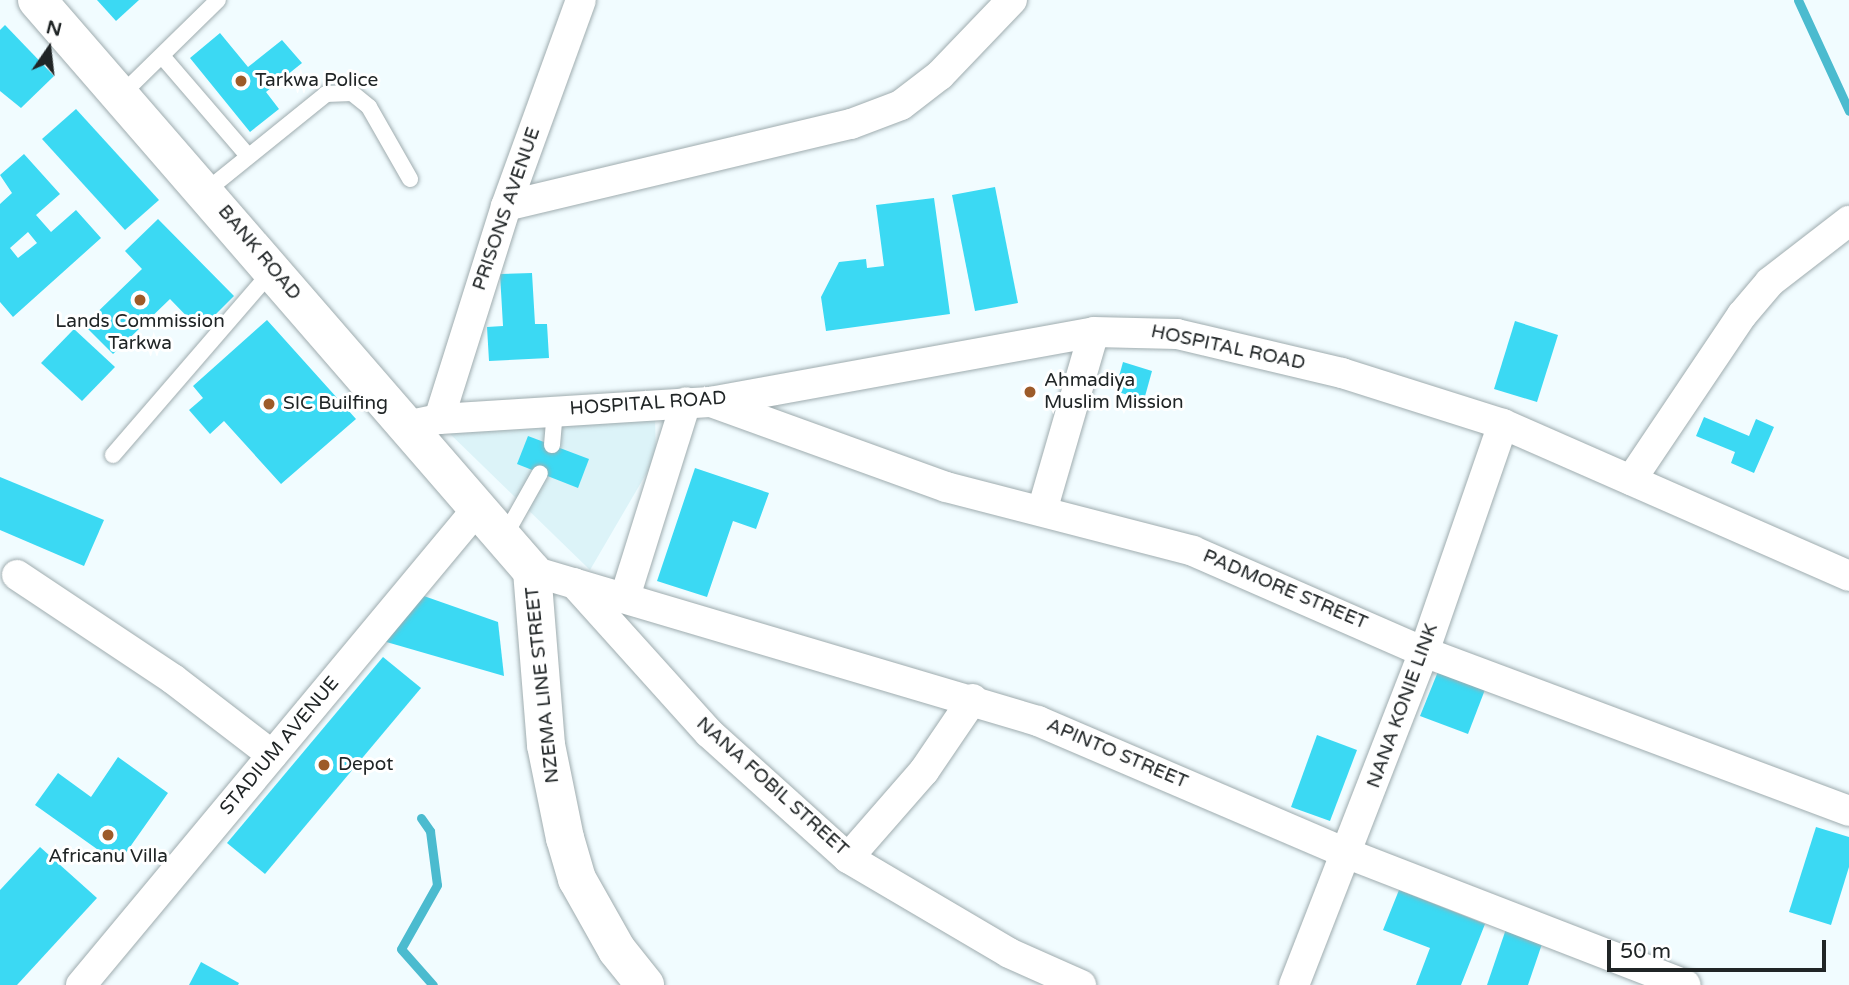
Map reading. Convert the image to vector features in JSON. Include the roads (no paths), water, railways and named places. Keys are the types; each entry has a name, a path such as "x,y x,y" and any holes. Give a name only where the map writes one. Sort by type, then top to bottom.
{"street":[{"name":"BANK ROAD","path":"37,0 273,270 422,422 478,508"},
{"name":"PRISONS AVENUE","path":"422,422 506,206 581,0"},
{"path":"506,206 850,124 901,105 940,75 1012,0"},
{"path":"1631,480 1742,315 1770,282 1849,221"},
{"path":"1042,511 1094,332"},
{"name":"HOSPITAL ROAD","path":"422,422 698,402 1094,332 1177,334 1342,373 1503,424 1849,576"},
{"path":"625,597 698,402"},
{"name":"PADMORE STREET","path":"698,402 946,487 1193,551 1424,652 1849,811"},
{"name":"NANA KONIE LINK","path":"1294,985 1348,854 1424,652 1503,424"},
{"name":"NZEMA LINE STREET","path":"478,508 532,571 546,745 565,838 584,891 617,950 645,985"},
{"name":"STADIUM AVENUE","path":"82,985 478,508"},
{"name":"APINTO STREET","path":"532,571 1038,720 1348,854 1685,985"},
{"path":"17,575 173,678 272,755"},
{"name":"NANA FOBIL STREET","path":"574,582 709,733 848,858 1009,953 1081,985"},
{"path":"848,858 924,771 973,699"}],"lane":[{"path":"120,96 218,0"},
{"path":"162,55 248,156"},
{"path":"206,191 326,94 352,93 369,107 410,179"},
{"path":"113,455 273,270"},
{"path":"552,445 555,411"},
{"path":"504,537 540,473"}],"waterway":[{"path":"1798,0 1849,111"},
{"path":"421,818 430,831 437,885 401,949 433,985"}],"place":[{"name":"Tarkwa Police","path":"241,81"},
{"name":"Lands Commission Tarkwa","path":"140,300"},
{"name":"Ahmadiya Muslim Mission","path":"1030,392"},
{"name":"SIC Builfing","path":"269,404"},
{"name":"Depot","path":"324,765"},
{"name":"Africanu Villa","path":"108,835"}]}
